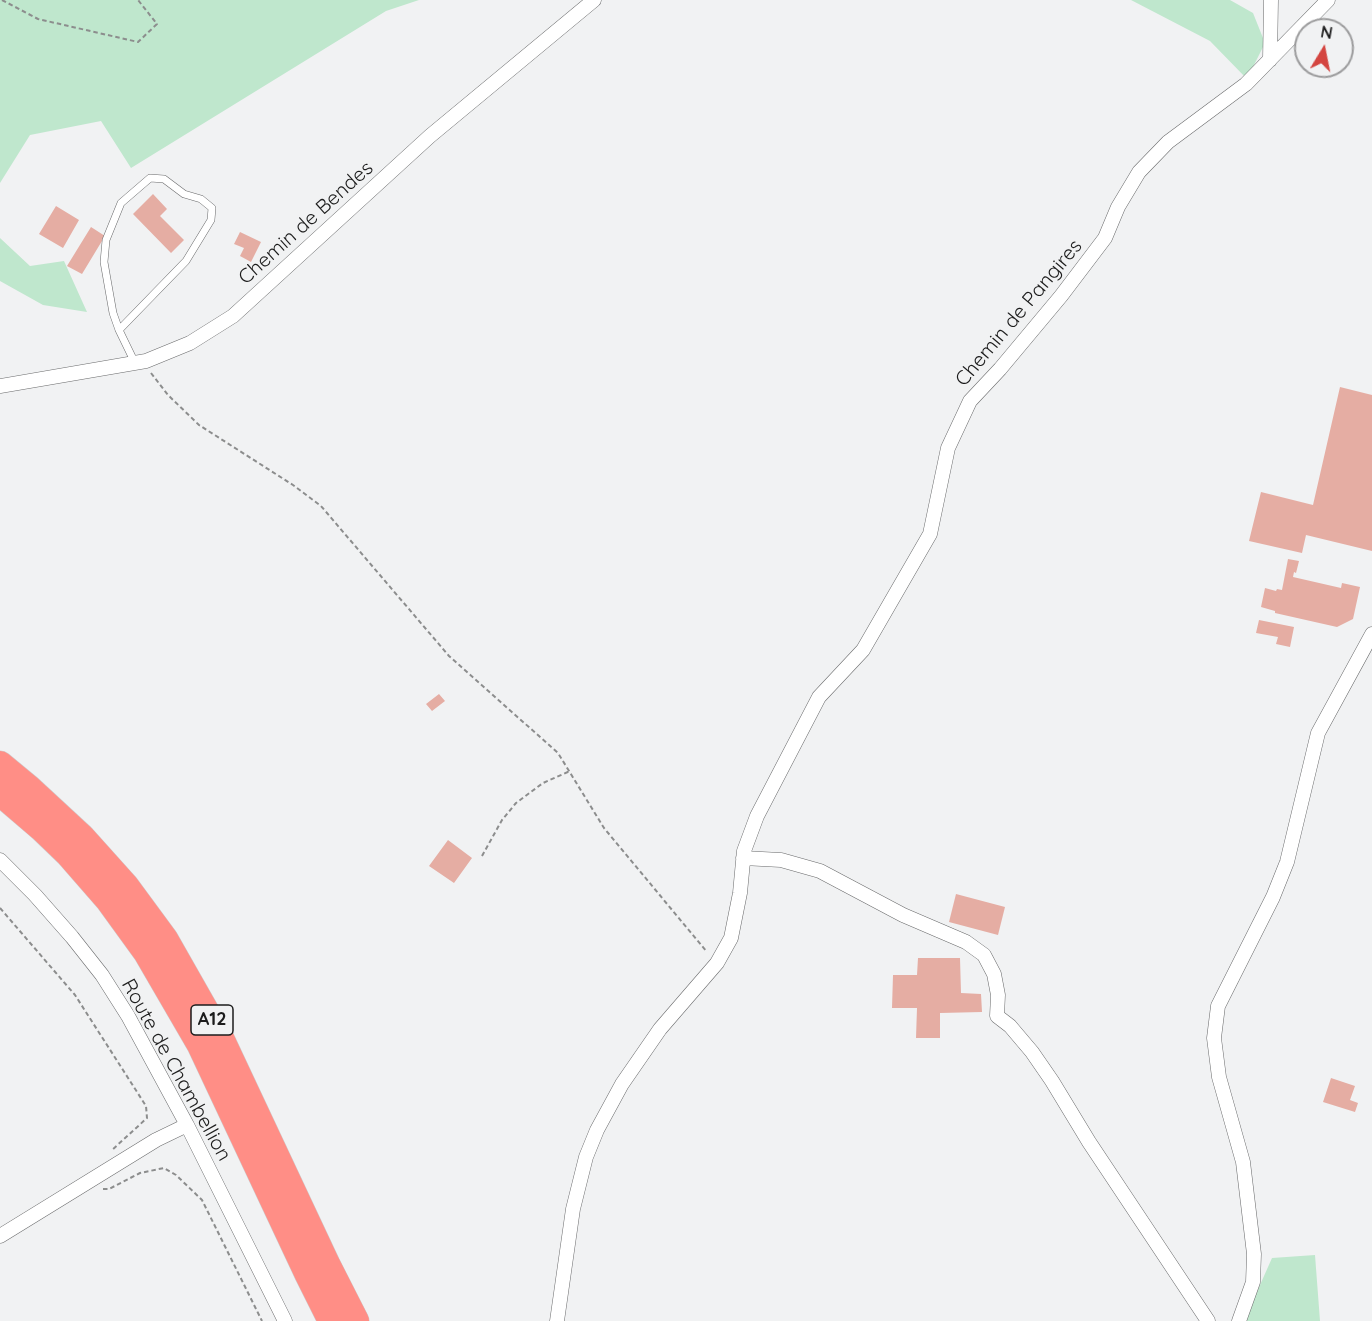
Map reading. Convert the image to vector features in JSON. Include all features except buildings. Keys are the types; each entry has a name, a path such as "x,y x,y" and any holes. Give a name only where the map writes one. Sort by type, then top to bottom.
{"highway":[{"name":"A12","path":"0,764 82,837 126,886 165,939 219,1034 356,1321"},
{"name":"A12","path":"0,793 41,828 92,880 146,952 200,1045 331,1321"}],"street":[{"name":"Chemin de Bendes","path":"0,386 141,362 190,343 233,316 430,136 594,0"},
{"path":"1270,60 1271,0"},
{"name":"Chemin de Pangires","path":"557,1321 573,1209 586,1157 597,1130 622,1084 660,1029 717,963 731,938 740,893 744,851 757,816 819,697 863,650 930,534 948,448 970,401 1061,296 1105,238 1139,172 1168,142 1246,84 1328,0"},
{"path":"1239,1321 1253,1282 1254,1254 1243,1162 1219,1077 1214,1038 1218,1006 1273,897 1287,862 1318,733 1372,634"},
{"path":"743,858 781,860 820,871 903,915 966,942 984,955 994,974 996,984 998,995 996,1016 1010,1026 1032,1052 1208,1321"},
{"name":"Route de Chambellion","path":"0,860 42,903 102,975 148,1050 285,1321"},
{"path":"0,1236 156,1140 187,1125"}],"lane":[{"path":"120,330 186,261 211,220 212,208 201,199 184,194 164,179 150,178 121,203 106,240 104,262 113,313 120,330 141,362"}],"path":[{"path":"2,0 38,20 138,42 157,24 138,0"},
{"path":"141,362 199,425 293,485 321,506 449,656 558,753 604,828 717,963"},
{"path":"482,856 502,820 516,803 543,783 570,771"},
{"path":"0,908 75,995 146,1106 147,1118 107,1154"},
{"path":"87,1183 97,1190 109,1189 140,1173 164,1168 176,1175 202,1200 262,1321"}],"green space":[{"path":"0,0 419,0 386,11 131,168 101,121 30,135 0,183"},
{"path":"1131,0 1230,0 1253,13 1265,43 1247,79 1210,41"},
{"path":"0,238 30,266 64,261 87,312 43,305 0,281"},
{"path":"1315,1255 1320,1321 1244,1321 1272,1258"}]}
